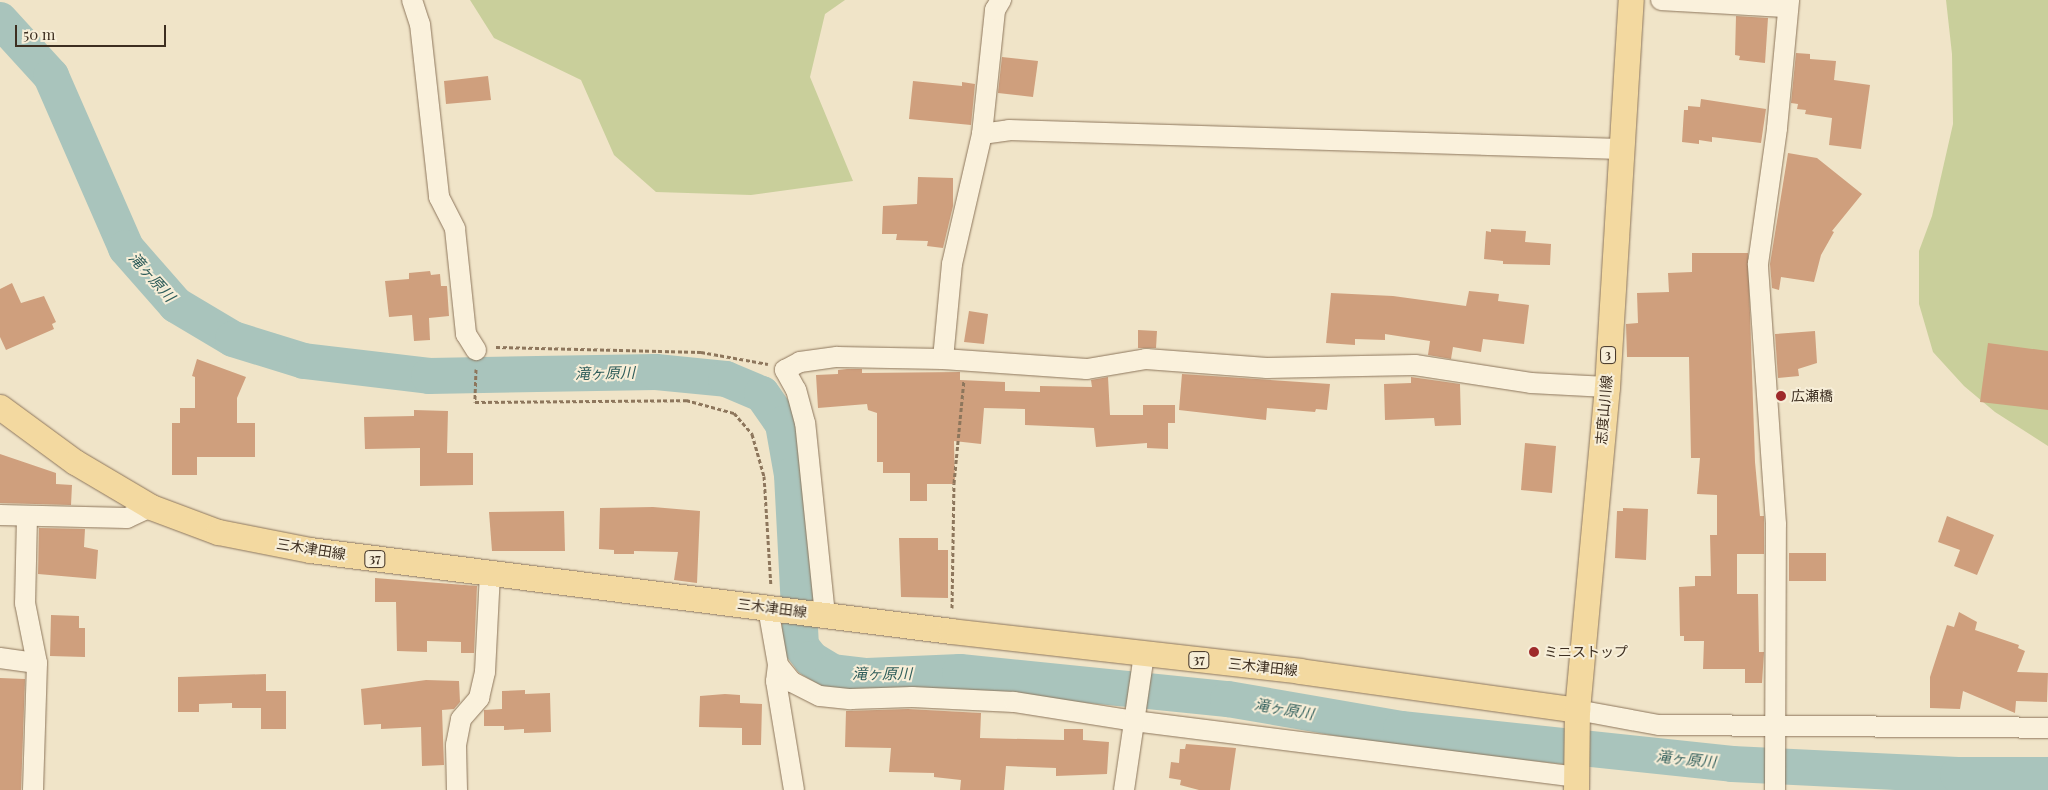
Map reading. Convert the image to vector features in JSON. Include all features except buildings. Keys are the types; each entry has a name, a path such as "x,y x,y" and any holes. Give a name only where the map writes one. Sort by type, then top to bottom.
{"main road":[{"name":"志度山川線","path":"1577,779 1578,720 1606,387 1631,0"},
{"name":"三木津田線","path":"0,407 75,462 151,507 218,532 310,550 951,631 1142,660 1427,687 1578,720"}],"street":[{"path":"412,0 420,24 438,197 455,229 466,334 476,354"},
{"path":"943,359 952,264 982,134 995,10 1000,0"},
{"path":"1661,0 1789,4 1777,128 1758,264 1776,524 1775,790"},
{"path":"982,134 1009,130 1621,149"},
{"path":"822,614 805,423 796,390 785,370 800,362 838,357 943,359 1087,369 1146,359 1267,368 1415,365 1531,382 1606,387"},
{"path":"0,515 127,518 151,507"},
{"path":"27,517 25,603 37,663 33,790"},
{"path":"457,790 456,745 461,719 479,698 485,672 490,574"},
{"path":"776,608 778,666 776,681 794,790"},
{"path":"0,658 37,663"},
{"path":"1124,790 1142,660"},
{"path":"778,666 792,682 820,696 852,699 912,697 1014,702 1135,715 1577,779"},
{"path":"1578,720 1659,725 1774,727 2048,728"}],"path":[{"path":"776,608 771,582 764,476 752,434 734,413 686,400 475,402 476,354 499,347 701,352 758,360 785,370"},
{"path":"951,631 954,483 966,361"}],"green space":[{"path":"470,0 845,0 825,14 810,77 853,181 751,195 656,192 614,155 581,80 494,38"},
{"path":"1946,0 2048,0 2048,446 1995,412 1964,386 1933,352 1919,304 1919,251 1932,216 1953,124 1952,54"}],"waterway":[{"name":"滝ヶ原川","path":"0,20 51,76 126,248 176,305 233,339 304,361 429,376 656,372 726,379 762,394 783,424 792,475 801,646 811,659 833,672 867,676 960,672 1228,699 1401,729 1732,764 1958,775 2048,775"}],"place":[{"name":"広瀬橋","path":"1781,396"},
{"name":"ミニストップ","path":"1534,652"}]}
